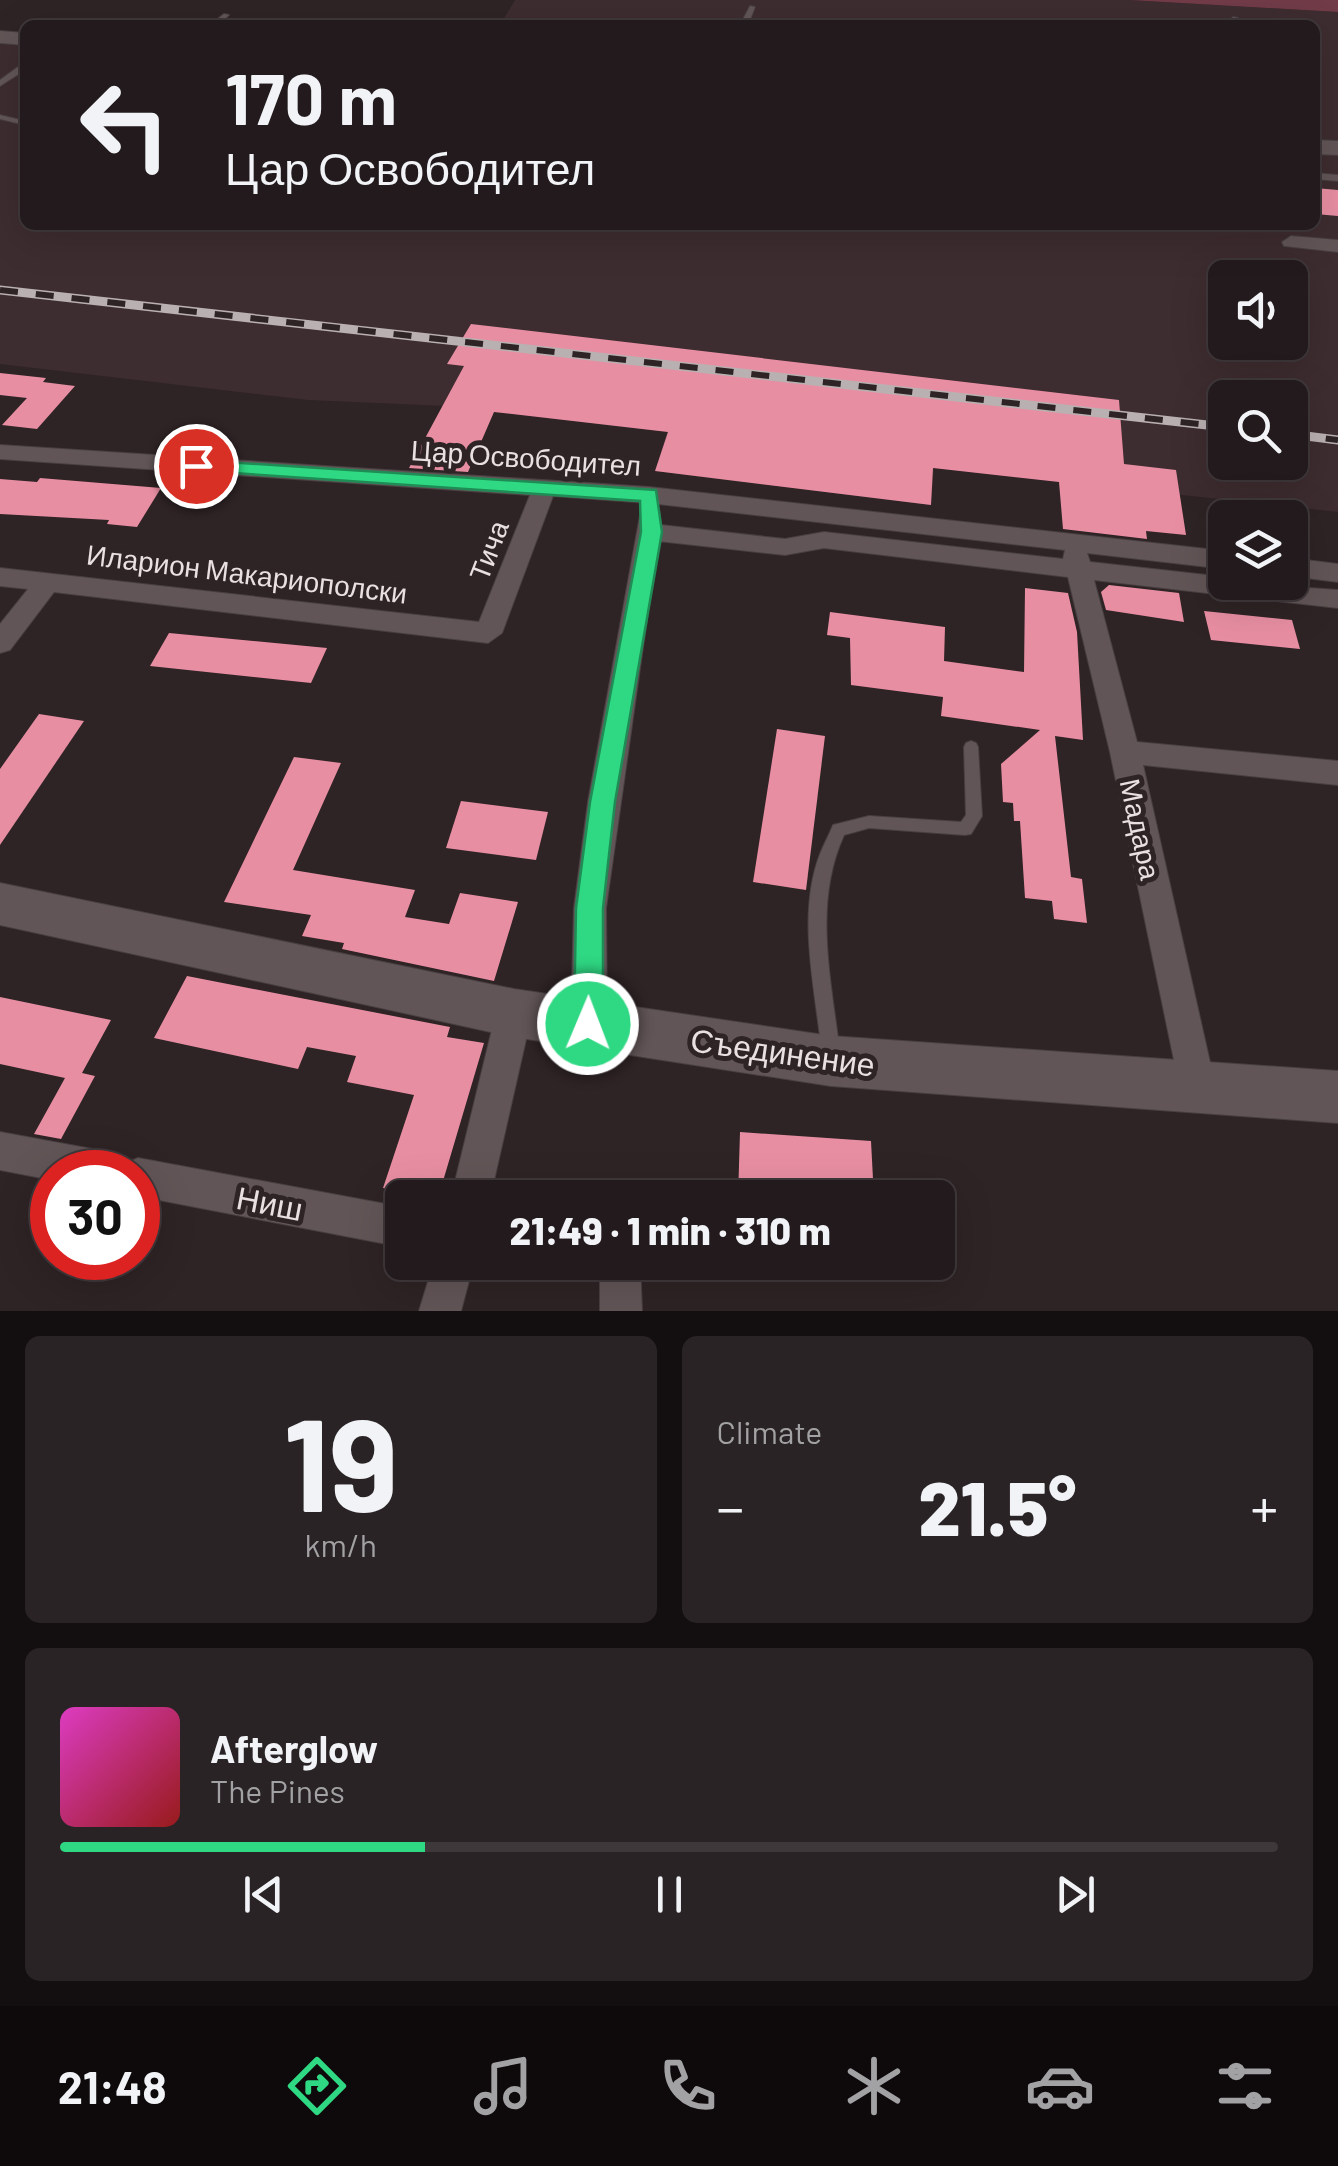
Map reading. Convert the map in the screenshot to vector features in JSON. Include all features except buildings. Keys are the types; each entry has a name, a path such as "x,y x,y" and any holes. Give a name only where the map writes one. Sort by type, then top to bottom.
{"main road":[{"name":"Съединение","path":"0,904 514,1014 832,1060 1198,1090 1338,1097"}],"street":[{"path":"1291,242 1338,246"},
{"name":"Цар Освободител","path":"0,452 649,495 825,527 1076,557 1338,599"},
{"name":"Тича","path":"488,633 544,488"},
{"path":"588,1024 590,908 602,802 651,532 649,495"},
{"path":"651,532 785,547 825,527"},
{"name":"Цар Освободител","path":"1076,557 1208,560"},
{"name":"Мадара","path":"1076,557 1124,752 1198,1090"},
{"path":"1308,569 1338,573"},
{"name":"Иларион Макариополски","path":"0,576 488,633"},
{"path":"0,643 48,583"},
{"path":"1124,752 1338,773"},
{"path":"474,1180 514,1014"},
{"path":"0,1151 30,1157"},
{"name":"Ниш","path":"160,1181 385,1225"},
{"path":"440,1311 449,1280"},
{"path":"620,1280 621,1311"}],"lane":[{"path":"746,20 752,7"},
{"path":"220,20 226,15"},
{"path":"832,1060 820,930 827,849 839,830 869,822 965,828 974,816 971,747"}],"shaded area":[{"path":"515,0 1129,0 1338,12 1338,512 1308,509 1308,500 1228,500 934,468 931,505 655,471 667,432 443,406 308,400 0,364 0,37 20,39 20,230 1320,230 1320,20 503,20"},
{"path":"1129,0 1338,0 1338,12"}],"railway":[{"path":"0,290 1208,425"},
{"path":"1308,436 1338,440"}],"route":[{"path":"196,466 649,495 651,532 602,802 590,908 588,1024"}]}
